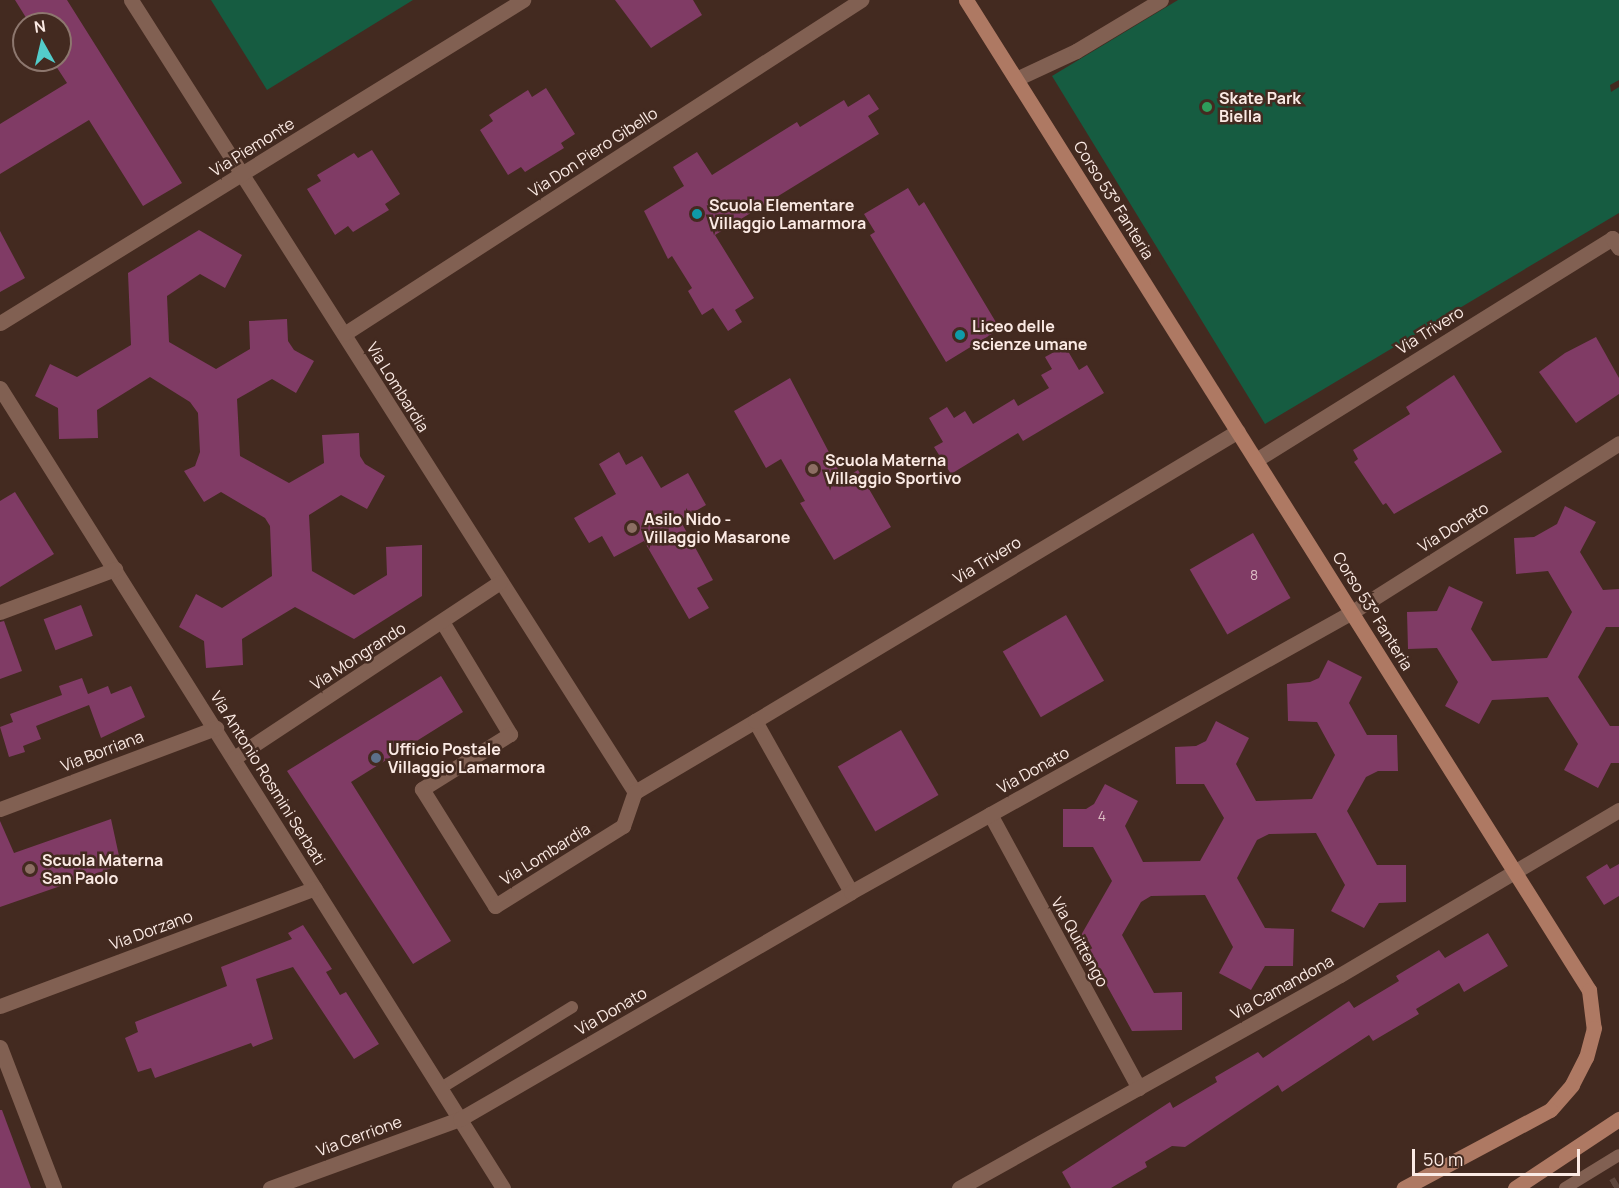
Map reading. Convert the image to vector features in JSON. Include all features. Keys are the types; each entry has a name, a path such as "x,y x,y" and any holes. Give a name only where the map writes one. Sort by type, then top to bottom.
{"street":[{"name":"Via Lombardia","path":"131,0 635,792 623,826 495,906 423,789 510,734 443,623"},
{"name":"Via Piemonte","path":"0,323 524,0"},
{"name":"Via Don Piero Gibello","path":"344,334 861,0"},
{"name":"Corso 53° Fanteria","path":"966,0 1517,872 1589,990 1594,1028 1586,1057 1572,1085 1550,1110 1404,1188"},
{"path":"1016,79 1076,51 1161,0"},
{"name":"Via Trivero","path":"1256,460 1591,250 1612,238 1619,248"},
{"name":"Via Antonio Rosmini Serbati","path":"0,388 216,728 503,1188"},
{"name":"Via Trivero","path":"755,721 1238,431"},
{"name":"Via Donato","path":"460,1119 851,892 1352,612 1619,443"},
{"path":"0,612 116,569"},
{"name":"Via Mongrando","path":"234,758 443,623 500,582"},
{"path":"635,792 755,721 851,892"},
{"name":"Via Borriana","path":"0,809 216,728"},
{"name":"Via Camandona","path":"959,1188 1517,872 1619,810"},
{"name":"Via Quittengo","path":"990,814 1139,1088"},
{"name":"Via Dorzano","path":"0,1006 315,888"},
{"path":"0,1047 54,1188"},
{"name":"Via Cerrione","path":"270,1188 460,1119"},
{"path":"1515,1188 1619,1119"}],"lane":[{"path":"441,1088 572,1007"},
{"path":"1565,1188 1619,1155"}],"green space":[{"path":"211,0 413,0 267,90"},
{"path":"1178,0 1619,0 1619,80 1610,85 1611,92 1619,87 1619,213 1265,424 1052,76"}],"building":[{"path":"15,0 67,0 182,183 143,206 89,120 0,174 0,124 67,83 60,72 72,72 72,12 22,12"},
{"path":"615,0 693,0 702,15 651,48"},
{"path":"546,88 575,134 561,143 564,148 525,172 521,167 508,175 480,130 493,121 489,115 528,90 532,97"},
{"name":"Scuola Elementare Villaggio Lamarmora","path":"869,94 879,109 868,116 879,134 715,235 754,298 735,310 742,322 728,331 713,308 702,315 688,291 692,288 672,256 668,259 644,211 684,186 673,167 697,152 712,175 797,122 800,127 844,100 848,107"},
{"path":"372,150 400,194 385,204 389,210 353,232 348,226 335,235 307,189 321,181 317,175 354,153 358,158"},
{"path":"908,188 919,206 924,202 1000,329 946,362 870,235 875,232 864,214"},
{"path":"199,230 242,255 225,288 200,274 167,296 169,342 216,369 250,349 249,321 287,319 288,341 294,350 314,361 296,393 272,379 237,399 240,456 289,483 324,463 322,435 359,433 360,456 365,464 385,476 367,509 341,495 309,515 312,571 354,595 387,575 386,547 422,545 422,596 354,639 295,607 242,639 243,665 206,668 204,641 179,627 196,594 222,608 272,576 270,526 265,518 221,492 204,502 184,471 195,466 200,452 198,413 190,402 150,377 97,410 98,438 59,439 58,408 35,396 50,364 77,377 131,345 128,273"},
{"path":"0,231 25,278 0,292"},
{"path":"1596,337 1619,378 1619,394 1576,423 1539,372 1565,353"},
{"path":"1065,346 1079,370 1087,365 1104,393 1023,441 1018,433 951,474 934,447 943,442 929,418 947,407 954,418 965,411 973,424 1014,399 1018,406 1049,388 1041,375 1052,369 1045,357"},
{"path":"1454,375 1502,452 1394,514 1386,503 1383,505 1354,462 1358,459 1353,450 1410,414 1406,407"},
{"name":"Scuola Materna Villaggio Sportivo","path":"790,378 843,479 858,470 891,527 834,560 800,503 805,501 781,459 766,468 734,411"},
{"name":"Asilo Nido - Villaggio Masarone","path":"619,452 626,465 642,456 661,488 688,473 706,505 680,520 713,580 697,588 709,608 689,619 644,541 614,557 602,536 589,543 574,518 616,494 599,464"},
{"path":"15,492 54,554 0,587 0,501"},
{"path":"1565,506 1596,522 1580,552 1603,590 1619,589 1619,627 1606,627 1578,677 1610,726 1619,726 1619,763 1611,763 1598,788 1564,770 1578,744 1548,697 1492,700 1479,724 1445,706 1458,682 1437,648 1408,649 1407,612 1437,611 1449,586 1483,602 1471,629 1492,661 1547,658 1572,612 1548,571 1516,574 1514,538 1534,537 1557,524"},
{"path":"1253,533 1290,598 1227,634 1190,570"},
{"path":"81,605 93,636 55,650 44,619"},
{"path":"1066,615 1104,681 1041,717 1003,652"},
{"path":"4,621 22,671 0,679 0,622"},
{"path":"1328,660 1362,677 1349,703 1367,735 1397,735 1398,771 1378,771 1366,777 1347,811 1377,865 1406,865 1406,902 1379,903 1364,928 1331,911 1345,885 1316,833 1269,834 1257,840 1237,878 1265,928 1294,929 1293,966 1265,966 1251,990 1219,973 1233,947 1205,895 1151,896 1141,902 1122,935 1154,993 1182,992 1182,1030 1132,1031 1080,937 1112,881 1093,847 1063,847 1063,809 1086,809 1094,804 1105,784 1138,801 1125,826 1143,862 1200,861 1224,818 1204,784 1176,784 1175,747 1196,746 1206,741 1216,721 1249,738 1236,764 1256,801 1312,799 1335,755 1317,722 1288,721 1287,684 1310,682 1319,678"},
{"path":"441,676 463,712 351,782 451,941 413,964 287,771"},
{"path":"82,678 88,694 108,686 111,694 131,686 145,717 101,738 89,705 36,726 41,739 23,746 25,752 9,757 0,727 13,722 10,714 62,695 59,686"},
{"path":"901,730 938,795 875,831 838,766"},
{"path":"111,819 121,865 0,907 0,821 14,853"},
{"path":"1607,864 1610,869 1619,864 1619,896 1604,905 1586,877"},
{"path":"303,925 332,969 326,972 340,995 346,992 379,1044 354,1059 293,967 256,979 273,1039 253,1047 251,1043 155,1078 151,1068 138,1072 125,1038 138,1032 135,1022 227,986 221,967 292,939 288,933"},
{"path":"1488,933 1508,966 1464,992 1459,983 1416,1009 1419,1014 1373,1041 1369,1035 1282,1092 1278,1085 1185,1147 1172,1146 1145,1162 1147,1167 1111,1188 1071,1188 1062,1172 1170,1102 1173,1108 1217,1082 1215,1077 1258,1052 1263,1058 1349,1001 1354,1008 1399,981 1396,976 1439,950 1445,958"},
{"path":"0,1110 2,1110 31,1188 0,1188"}],"tunnel":[{"path":"1614,1188 1619,1185"}],"place":[{"name":"Skate Park Biella","path":"1207,107"},
{"name":"Scuola Elementare Villaggio Lamarmora","path":"697,214"},
{"name":"Liceo delle scienze umane","path":"960,335"},
{"name":"Scuola Materna Villaggio Sportivo","path":"813,469"},
{"name":"Asilo Nido - Villaggio Masarone","path":"632,528"},
{"name":"Ufficio Postale Villaggio Lamarmora","path":"376,758"},
{"name":"Scuola Materna San Paolo","path":"30,869"}]}
